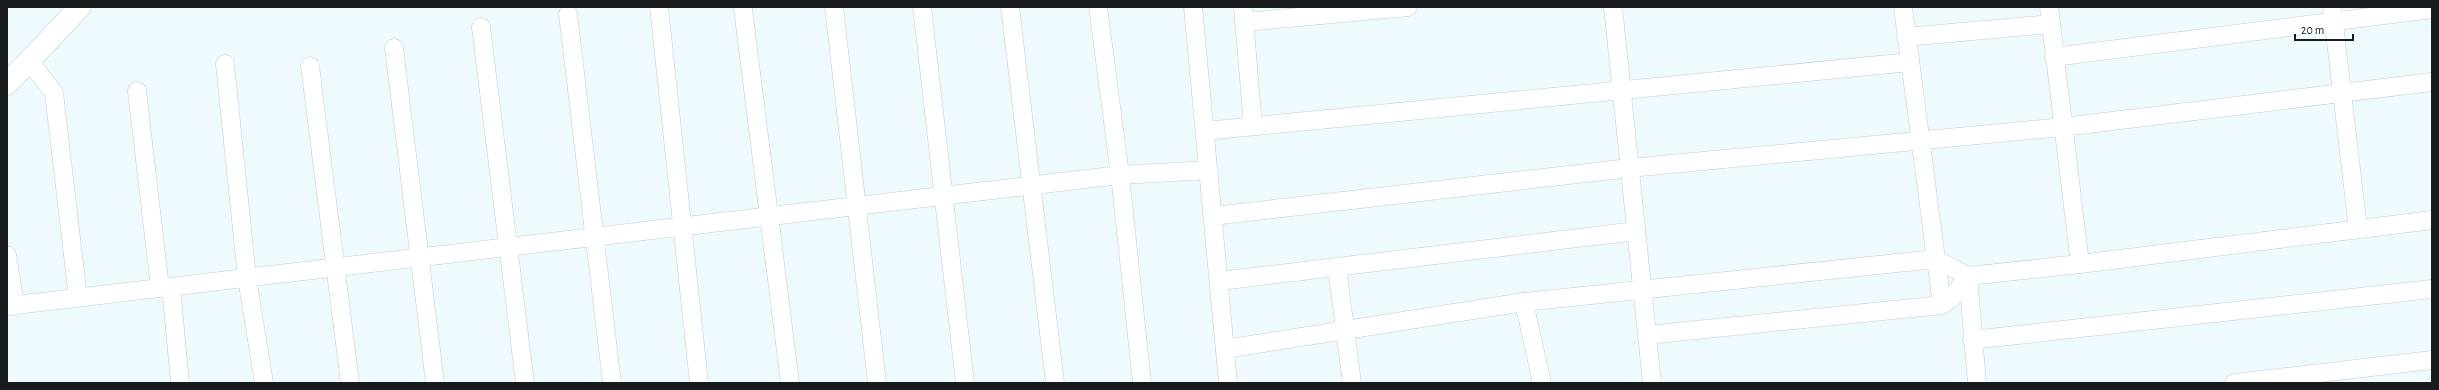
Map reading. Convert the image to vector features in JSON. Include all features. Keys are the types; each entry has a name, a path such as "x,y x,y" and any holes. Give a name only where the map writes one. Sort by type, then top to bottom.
{"main road":[{"path":"7,84 80,7"}],"street":[{"path":"659,7 700,383"},
{"path":"834,7 856,206 878,383"},
{"path":"922,7 945,196 965,383"},
{"path":"1010,7 1055,383"},
{"path":"1098,7 1120,175 1142,383"},
{"path":"1192,7 1220,281 1228,383"},
{"path":"1254,126 1244,15 1408,7"},
{"path":"1612,7 1652,383"},
{"path":"1903,7 1919,140 1942,305"},
{"path":"2054,57 2333,13 2432,8"},
{"path":"743,9 790,383"},
{"path":"2333,13 2358,229"},
{"path":"568,14 596,237 612,383"},
{"path":"1906,37 2050,16 2080,264"},
{"path":"482,26 510,247 525,383"},
{"path":"394,48 418,258 435,383"},
{"path":"29,61 54,93 78,298"},
{"path":"1205,131 1910,62"},
{"path":"225,64 247,278 264,383"},
{"path":"310,66 334,268 350,383"},
{"path":"1213,216 1629,168 2063,127 2432,82"},
{"path":"137,91 180,383"},
{"path":"7,255 11,306 1120,175 1209,170"},
{"path":"1225,349 1524,302 1642,289 1936,258 1968,276 2080,264 2432,220"},
{"path":"1220,281 1636,231"},
{"path":"1338,268 1344,330 1352,383"},
{"path":"1647,335 1942,305 1952,298 1968,276"},
{"path":"1968,276 1972,340 1977,383"},
{"path":"1972,340 2432,288"},
{"path":"1524,302 1542,383"},
{"path":"2234,383 2432,360"}]}
